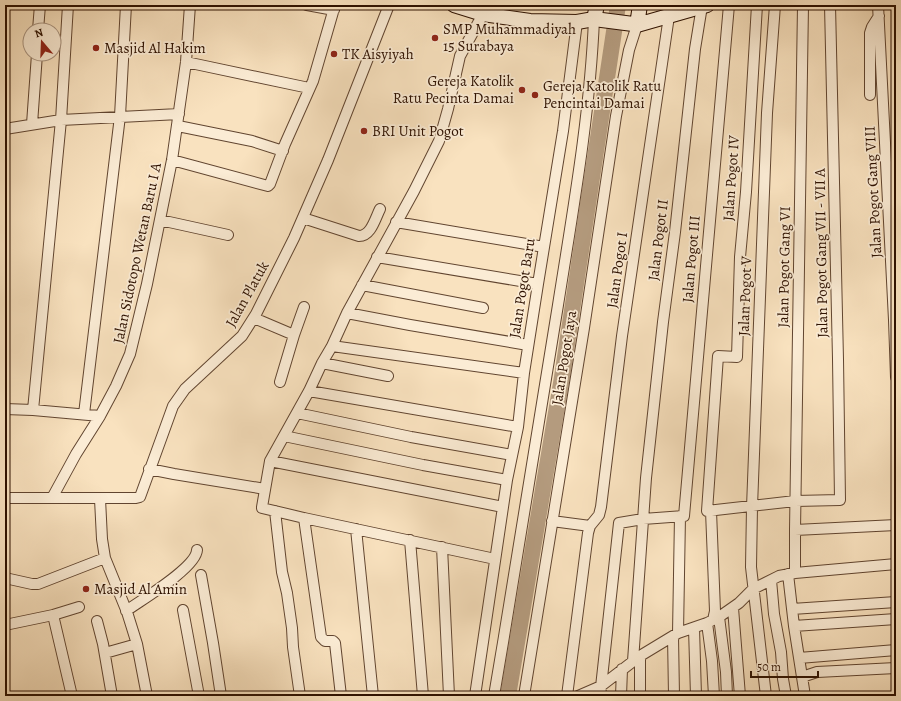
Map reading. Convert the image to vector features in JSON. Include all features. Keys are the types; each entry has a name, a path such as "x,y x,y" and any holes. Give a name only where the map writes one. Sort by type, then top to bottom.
{"street":[{"path":"39,22 40,5"},
{"path":"33,410 61,120 68,5"},
{"path":"84,414 120,116 126,5"},
{"name":"Jalan Sidotopo Wetan Baru I A","path":"52,498 76,454 100,416 116,386 130,354 147,284 178,126 186,62 190,5"},
{"path":"172,160 268,186 270,184 313,81 334,7 307,5"},
{"name":"Jalan Platuk","path":"5,498 139,498 173,406 181,394 204,369 242,336 254,318 303,218 328,160 389,5"},
{"path":"456,5 483,14 530,21 577,22 596,14 635,24 704,6"},
{"path":"635,24 640,5"},
{"name":"Jalan Pogot III","path":"674,696 675,634 682,516 729,5"},
{"name":"Jalan Pogot IV","path":"711,511 707,511 718,356 737,357 738,353 740,257 746,192 757,5"},
{"name":"Jalan Pogot V","path":"766,696 751,567 767,113 774,5"},
{"name":"Jalan Pogot Gang VI","path":"803,5 795,530 792,574 792,609 805,696"},
{"name":"Jalan Pogot Gang VII - VII A","path":"795,501 840,499 830,5"},
{"name":"Jalan Pogot Gang VIII","path":"878,5 894,304 896,377"},
{"name":"Jalan Pogot II","path":"640,696 637,659 646,478 695,49 704,6"},
{"path":"483,14 460,56 439,141 347,313 309,391 270,461 262,508 495,559"},
{"path":"494,696 521,538 576,190 593,59 596,14"},
{"name":"Jalan Pogot I","path":"590,526 597,520 602,507 622,336 669,16"},
{"path":"870,95 870,33 879,16"},
{"name":"Jalan Pogot Baru","path":"475,696 503,507 518,428 528,344 563,131 577,22"},
{"name":"Jalan Pogot Jaya","path":"524,696 584,328 616,116 635,24"},
{"path":"32,124 36,62"},
{"path":"186,62 309,88"},
{"path":"5,130 61,120 179,114"},
{"path":"178,126 252,141 283,151"},
{"path":"303,218 358,236 363,236 369,231 380,209"},
{"path":"160,220 228,235"},
{"path":"396,222 544,247"},
{"path":"377,257 538,284"},
{"path":"362,285 483,308"},
{"path":"280,382 304,307"},
{"path":"347,313 528,344"},
{"path":"254,318 294,335"},
{"path":"332,346 524,372"},
{"path":"322,363 388,376"},
{"path":"309,391 518,428"},
{"path":"5,409 100,416"},
{"path":"297,413 411,437 512,455"},
{"path":"284,436 423,465 508,480"},
{"path":"270,461 503,507"},
{"path":"150,469 265,489"},
{"path":"100,499 102,539 105,558 137,644 147,696"},
{"path":"714,696 712,661 713,620 715,611 711,511 795,501"},
{"path":"275,511 282,572 287,593 300,696"},
{"path":"601,691 619,523 643,519 682,516"},
{"path":"304,518 322,637 326,641 333,641 335,644 341,696"},
{"path":"552,521 590,526 567,696"},
{"path":"795,530 896,525"},
{"path":"356,529 373,696"},
{"path":"410,540 423,696"},
{"path":"442,547 449,696"},
{"path":"126,611 178,575 195,557 197,550"},
{"path":"5,578 38,584 105,558"},
{"path":"578,696 601,691 622,669 675,634 713,620 733,608 753,589 772,584 792,574 896,564"},
{"path":"201,575 221,696"},
{"path":"772,584 774,614 781,652 786,696"},
{"path":"792,609 896,602"},
{"path":"5,625 53,615 79,607"},
{"path":"733,608 740,696"},
{"path":"183,610 199,696"},
{"path":"53,615 72,696"},
{"path":"794,626 896,619"},
{"path":"713,620 726,672 727,696"},
{"path":"97,622 105,653 112,696"},
{"path":"694,628 696,696"},
{"path":"105,653 137,644"},
{"path":"799,658 896,650"},
{"path":"802,677 816,672 896,668"},
{"path":"621,696 622,669"}],"waterway":[{"path":"508,696 562,377 618,5"}],"place":[{"name":"SMP Muhammadiyah 15 Surabaya","path":"435,38"},
{"name":"Masjid Al Hakim","path":"96,48"},
{"name":"TK Aisyiyah","path":"334,54"},
{"name":"Gereja Katolik Ratu Pecinta Damai","path":"522,90"},
{"name":"Gereja Katolik Ratu Pencintai Damai","path":"535,95"},
{"name":"BRI Unit Pogot","path":"364,131"},
{"name":"Masjid Al Amin","path":"86,589"}]}
